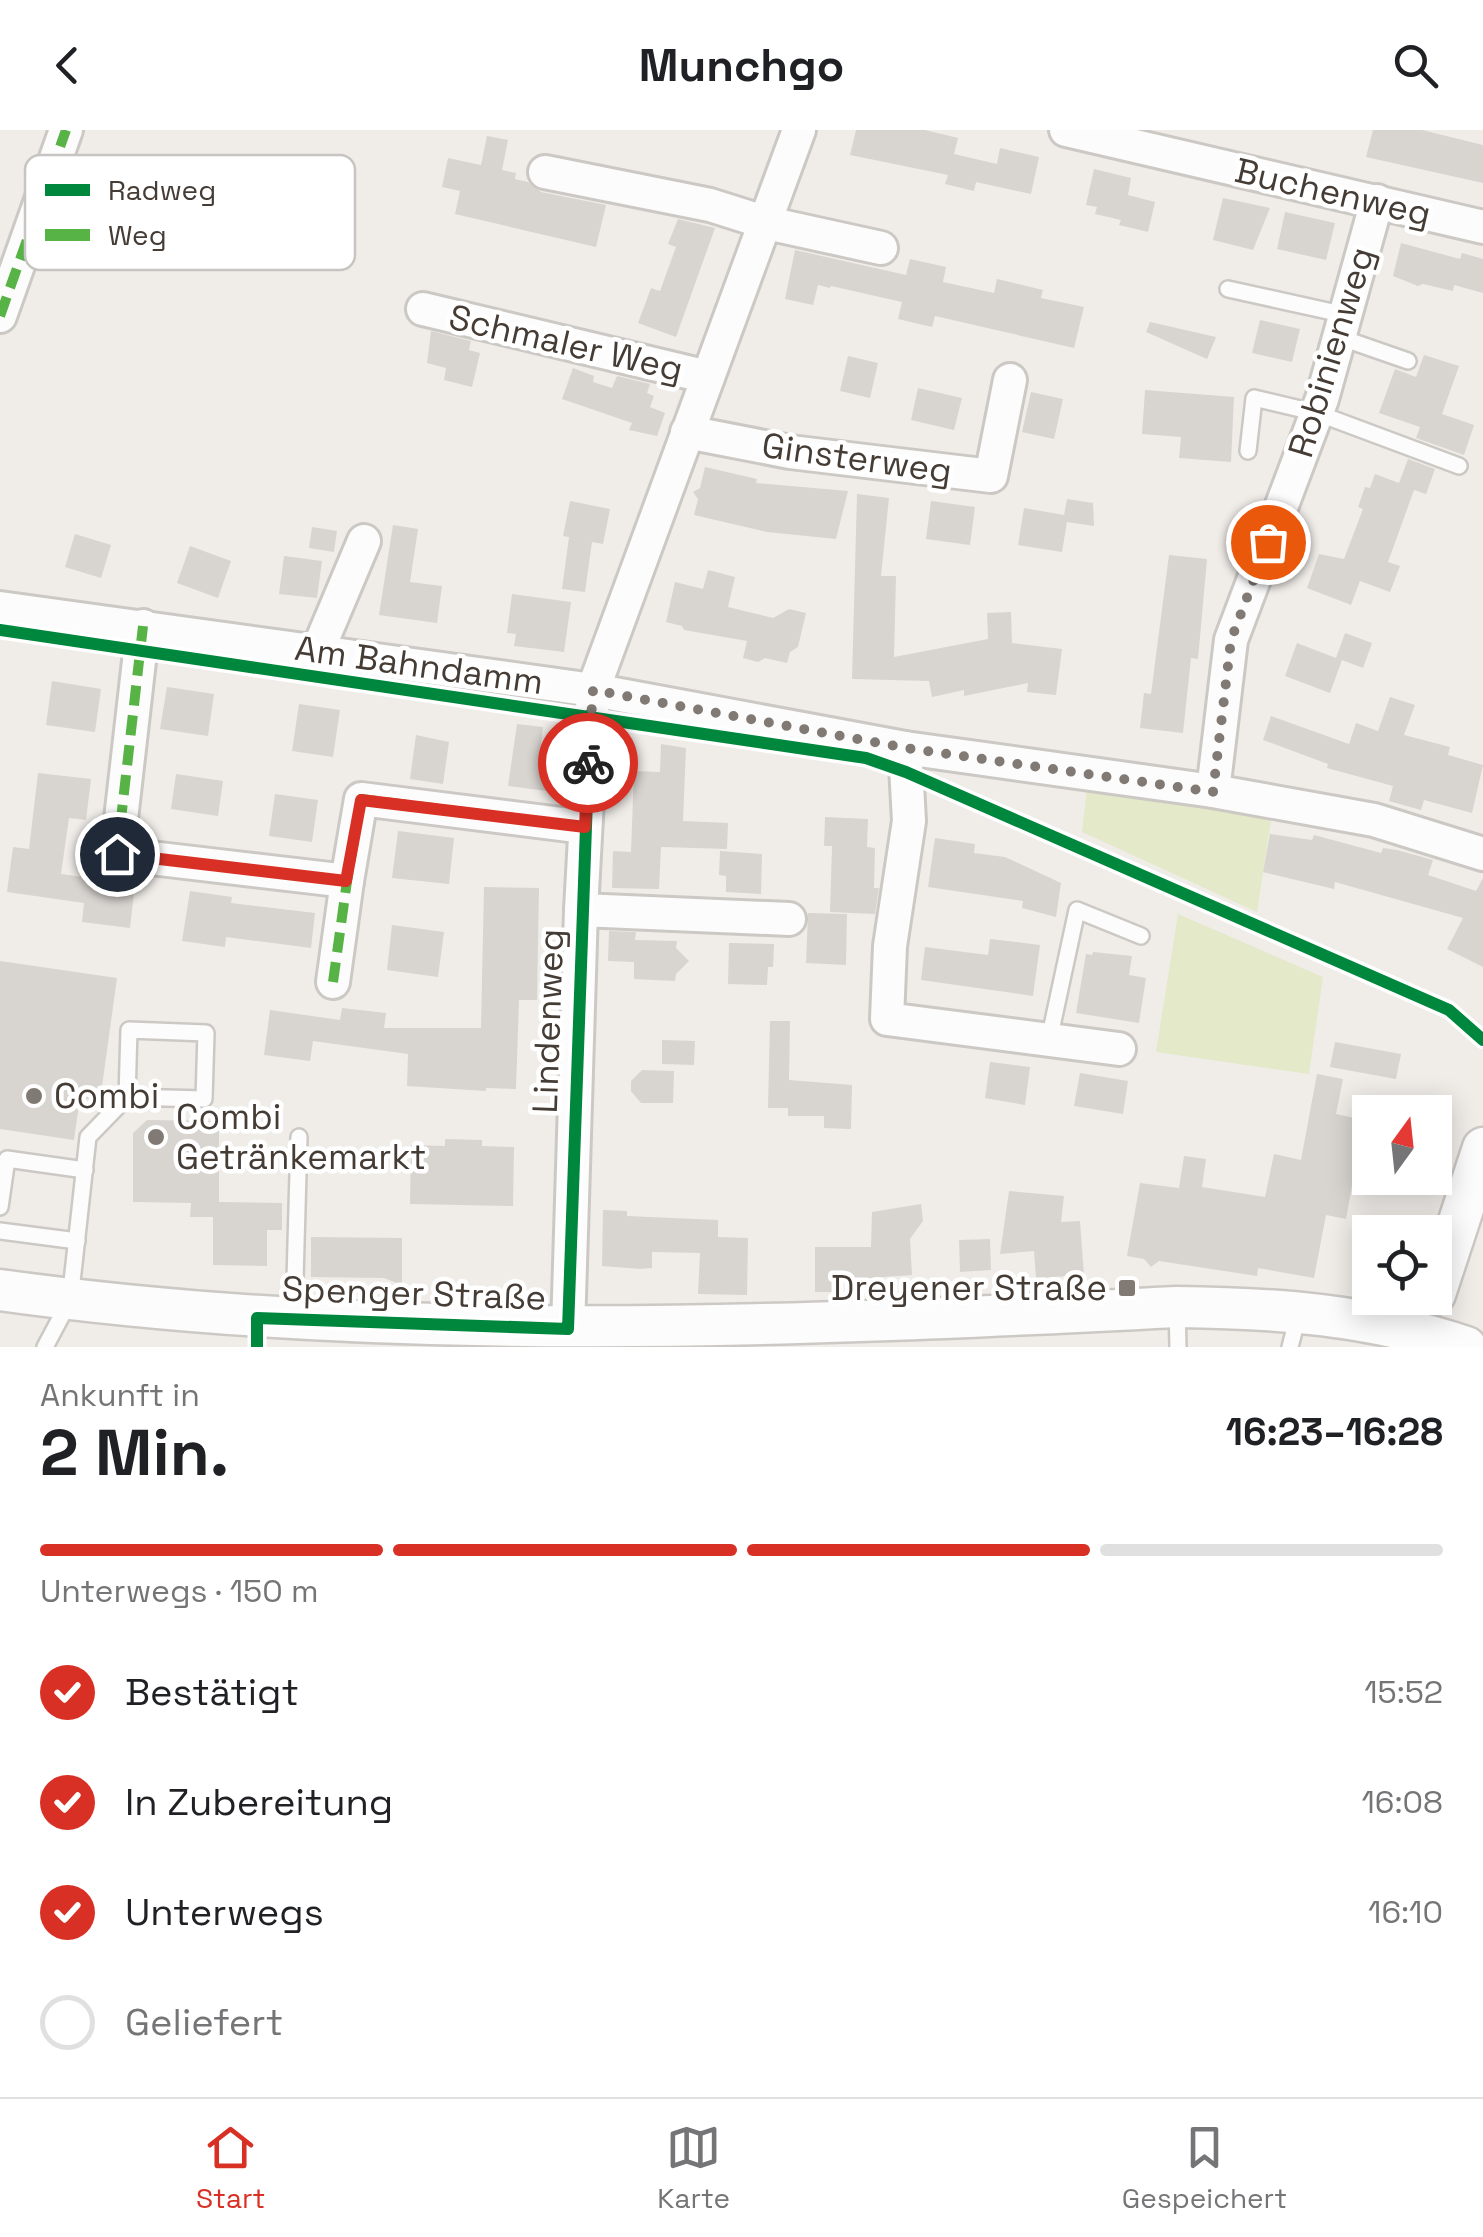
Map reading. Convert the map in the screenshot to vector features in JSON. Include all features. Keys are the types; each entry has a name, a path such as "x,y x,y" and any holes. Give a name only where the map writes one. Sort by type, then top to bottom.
{"street":[{"path":"57,155 66,130"},
{"name":"Lindenweg","path":"568,1329 593,690 799,130"},
{"name":"Buchenweg","path":"1066,130 1483,227"},
{"path":"545,172 710,205 766,223 881,248"},
{"name":"Robinienweg","path":"1213,792 1231,640 1317,412 1377,201"},
{"path":"0,316 25,246"},
{"name":"Schmaler Weg","path":"423,309 708,377"},
{"name":"Ginsterweg","path":"687,432 790,452 991,476 1010,380"},
{"path":"318,650 364,540"},
{"name":"Am Bahndamm","path":"0,608 593,690 906,748 1213,792 1374,820 1483,854"},
{"path":"144,626 117,854 346,881"},
{"path":"906,748 909,821 890,946 887,1019 1119,1050"},
{"path":"333,982 361,800 585,827"},
{"path":"582,910 790,919"},
{"path":"1452,1243 1483,1148"},
{"name":"Spenger Straße","path":"0,1290 275,1333 568,1329 1177,1307 1294,1329 1387,1315"},
{"name":"Spenger Straße","path":"1437,1315 1466,1347"}],"lane":[{"path":"1228,289 1342,326 1408,360"},
{"path":"1248,450 1254,398 1317,412 1459,466"},
{"path":"1049,1040 1077,910 1141,936"},
{"path":"45,1347 70,1300 88,1137 127,1097 129,1030 206,1033 204,1100 127,1097"},
{"path":"275,1333 299,1137"},
{"path":"0,1207 8,1160 85,1170"},
{"path":"0,1230 77,1241"},
{"path":"1177,1307 1178,1347"}],"green space":[{"path":"1087,787 1272,814 1257,912 1082,832"},
{"path":"1178,914 1323,977 1309,1074 1156,1052"}],"building":[{"path":"856,130 925,130 958,138 954,154 997,164 1000,148 1039,157 1031,194 976,182 974,191 945,184 948,175 850,155"},
{"path":"1373,130 1422,130 1483,145 1483,183 1366,157"},
{"path":"487,136 508,140 502,170 516,173 515,179 528,182 541,192 606,205 596,247 455,214 460,191 442,187 448,158 481,165"},
{"path":"1094,169 1131,178 1128,195 1155,202 1148,232 1119,225 1121,220 1095,214 1097,207 1086,205"},
{"path":"1223,198 1270,208 1253,250 1213,240"},
{"path":"1285,212 1335,223 1326,260 1277,249"},
{"path":"678,219 715,228 676,337 638,323 651,288 660,291 676,247 668,244"},
{"path":"1401,243 1460,259 1462,253 1483,259 1483,293 1454,285 1453,291 1418,286 1393,276"},
{"path":"795,250 906,275 910,259 946,267 943,282 994,293 997,279 1043,290 1041,298 1084,307 1074,348 935,316 932,327 898,319 902,302 831,286 818,285 813,305 785,299"},
{"path":"1260,320 1300,329 1292,362 1252,353"},
{"path":"1150,322 1216,337 1207,359 1146,332"},
{"path":"431,331 471,341 469,350 480,353 472,387 444,380 446,368 427,363"},
{"path":"1424,355 1459,366 1442,414 1474,425 1464,455 1416,438 1420,427 1379,413 1395,369 1416,377"},
{"path":"848,356 878,363 870,398 840,391"},
{"path":"573,368 594,376 593,382 612,388 617,376 650,384 647,393 654,396 650,407 665,413 657,436 629,430 632,423 562,399"},
{"path":"918,388 962,398 954,430 911,420"},
{"path":"1145,390 1234,397 1231,462 1179,458 1181,437 1142,434"},
{"path":"1031,392 1063,399 1054,439 1022,432"},
{"path":"1408,459 1435,469 1426,494 1414,490 1388,562 1400,566 1390,592 1360,581 1351,605 1307,588 1319,554 1344,559 1363,509 1358,507 1365,487 1370,488 1375,474 1399,483"},
{"path":"705,467 757,479 756,483 848,491 836,539 767,532 694,515 698,499 693,492 700,488"},
{"path":"857,494 889,498 881,576 896,576 894,657 988,639 987,613 1011,612 1012,643 1062,649 1056,695 1027,692 1028,683 964,696 964,690 932,697 929,681 852,679"},
{"path":"1067,499 1093,503 1094,526 1067,522 1062,552 1018,545 1024,508 1064,515"},
{"path":"570,501 610,509 603,544 592,542 585,592 562,589 569,537 563,536"},
{"path":"931,501 975,507 970,545 926,539"},
{"path":"393,525 418,529 410,582 442,586 437,623 379,615"},
{"path":"312,527 337,531 334,552 309,548"},
{"path":"75,534 111,545 101,578 65,567"},
{"path":"190,546 231,561 218,598 177,583"},
{"path":"1169,555 1207,559 1198,659 1191,658 1183,733 1140,728 1144,693 1151,694"},
{"path":"284,556 322,561 317,598 279,594"},
{"path":"708,570 735,577 728,607 773,618 789,609 806,613 798,647 790,652 787,663 743,658 747,641 684,630 666,622 675,582 703,589"},
{"path":"512,594 571,602 564,652 514,646 516,634 507,633"},
{"path":"1345,633 1372,643 1363,668 1342,660 1330,693 1285,676 1297,643 1336,658"},
{"path":"52,681 101,689 95,732 46,725"},
{"path":"167,687 214,694 208,736 160,729"},
{"path":"1390,697 1415,705 1404,735 1450,747 1448,755 1483,765 1472,813 1424,800 1421,810 1389,801 1393,786 1327,768 1328,764 1263,740 1271,716 1349,744 1356,723 1378,731"},
{"path":"299,704 340,710 333,757 292,751"},
{"path":"517,724 543,727 540,752 553,753 547,791 508,786"},
{"path":"416,735 449,742 443,784 410,779"},
{"path":"661,744 686,748 683,821 728,823 727,849 661,847 659,889 612,888 613,851 631,852 634,771 660,772"},
{"path":"38,773 91,779 86,820 69,818 61,874 135,884 130,928 82,922 84,903 7,892 13,847 29,849"},
{"path":"176,774 223,781 218,816 171,809"},
{"path":"275,794 318,800 312,842 269,836"},
{"path":"825,817 868,819 867,847 875,848 874,888 879,888 875,914 830,912 832,846 824,846"},
{"path":"398,831 454,838 449,884 392,878"},
{"path":"1270,834 1312,840 1314,835 1381,853 1383,848 1397,850 1433,860 1428,875 1476,891 1483,878 1483,967 1447,949 1463,918 1335,882 1334,889 1263,872"},
{"path":"935,838 975,844 974,853 1005,857 1061,883 1056,917 1022,908 1023,901 928,887"},
{"path":"720,851 762,854 761,894 726,892 726,876 719,875"},
{"path":"484,887 539,888 537,1000 519,1000 516,1089 407,1086 408,1054 313,1041 310,1061 264,1055 270,1010 340,1020 342,1008 386,1013 384,1028 481,1028"},
{"path":"190,891 232,897 231,903 315,913 311,948 226,937 225,947 182,941"},
{"path":"808,913 847,914 846,965 806,963"},
{"path":"392,925 444,932 438,977 387,970"},
{"path":"609,931 636,932 635,940 677,941 676,948 689,961 676,974 675,981 634,979 634,962 608,961"},
{"path":"990,939 1040,945 1033,996 921,980 925,947 988,955"},
{"path":"729,943 774,944 767,985 728,984"},
{"path":"1086,954 1132,956 1129,975 1146,978 1139,1023 1076,1013"},
{"path":"0,961 117,978 100,1101 80,1098 74,1140 0,1129"},
{"path":"770,1021 790,1021 789,1080 852,1085 851,1129 824,1128 824,1116 788,1116 788,1108 768,1108"},
{"path":"662,1040 695,1041 694,1065 662,1064"},
{"path":"1335,1042 1401,1054 1396,1079 1330,1067"},
{"path":"990,1062 1030,1067 1025,1105 985,1098"},
{"path":"642,1070 674,1071 673,1103 641,1103 631,1091 631,1081"},
{"path":"1080,1073 1128,1081 1123,1114 1074,1106"},
{"path":"1317,1074 1343,1079 1336,1114 1352,1117 1352,1186 1346,1219 1326,1215 1314,1278 1258,1268 1257,1276 1159,1261 1151,1267 1144,1259 1127,1256 1140,1183 1179,1188 1184,1156 1206,1159 1202,1187 1265,1197 1274,1154 1301,1160"},
{"path":"147,1120 219,1121 219,1202 282,1203 282,1230 267,1230 267,1266 213,1265 213,1217 190,1217 191,1203 133,1202 133,1133"},
{"path":"445,1139 482,1140 482,1146 514,1147 513,1206 410,1204 411,1145 445,1146"},
{"path":"1009,1191 1064,1196 1061,1222 1080,1221 1084,1275 1036,1278 1034,1251 1000,1254"},
{"path":"921,1204 923,1221 910,1239 912,1275 840,1280 840,1292 815,1292 815,1247 871,1247 872,1212"},
{"path":"603,1210 627,1211 627,1216 718,1220 718,1237 748,1238 747,1295 698,1294 700,1253 652,1252 652,1268 602,1266"},
{"path":"311,1237 402,1238 402,1285 384,1278 311,1277"},
{"path":"990,1239 991,1270 960,1272 959,1240"}],"marked path":[{"path":"57,155 66,130"},
{"path":"0,316 25,246"},
{"path":"143,626 117,854 347,881 361,799 585,827"},
{"path":"333,982 347,881"}],"cycle path":[{"path":"0,630 866,758 906,772 1449,1010 1483,1040"},
{"path":"257,1347 257,1318 568,1329 590,715"}],"way so far":[{"path":"588,763 593,690 906,748 1213,792 1231,640 1268,542"}],"place":[{"name":"Combi","path":"34,1096"},
{"name":"Combi Getränkemarkt","path":"156,1137"},
{"name":"Dreyener Straße","path":"1127,1288"}],"route":[{"path":"117,854 346,881 361,800 585,827 588,763"}]}
